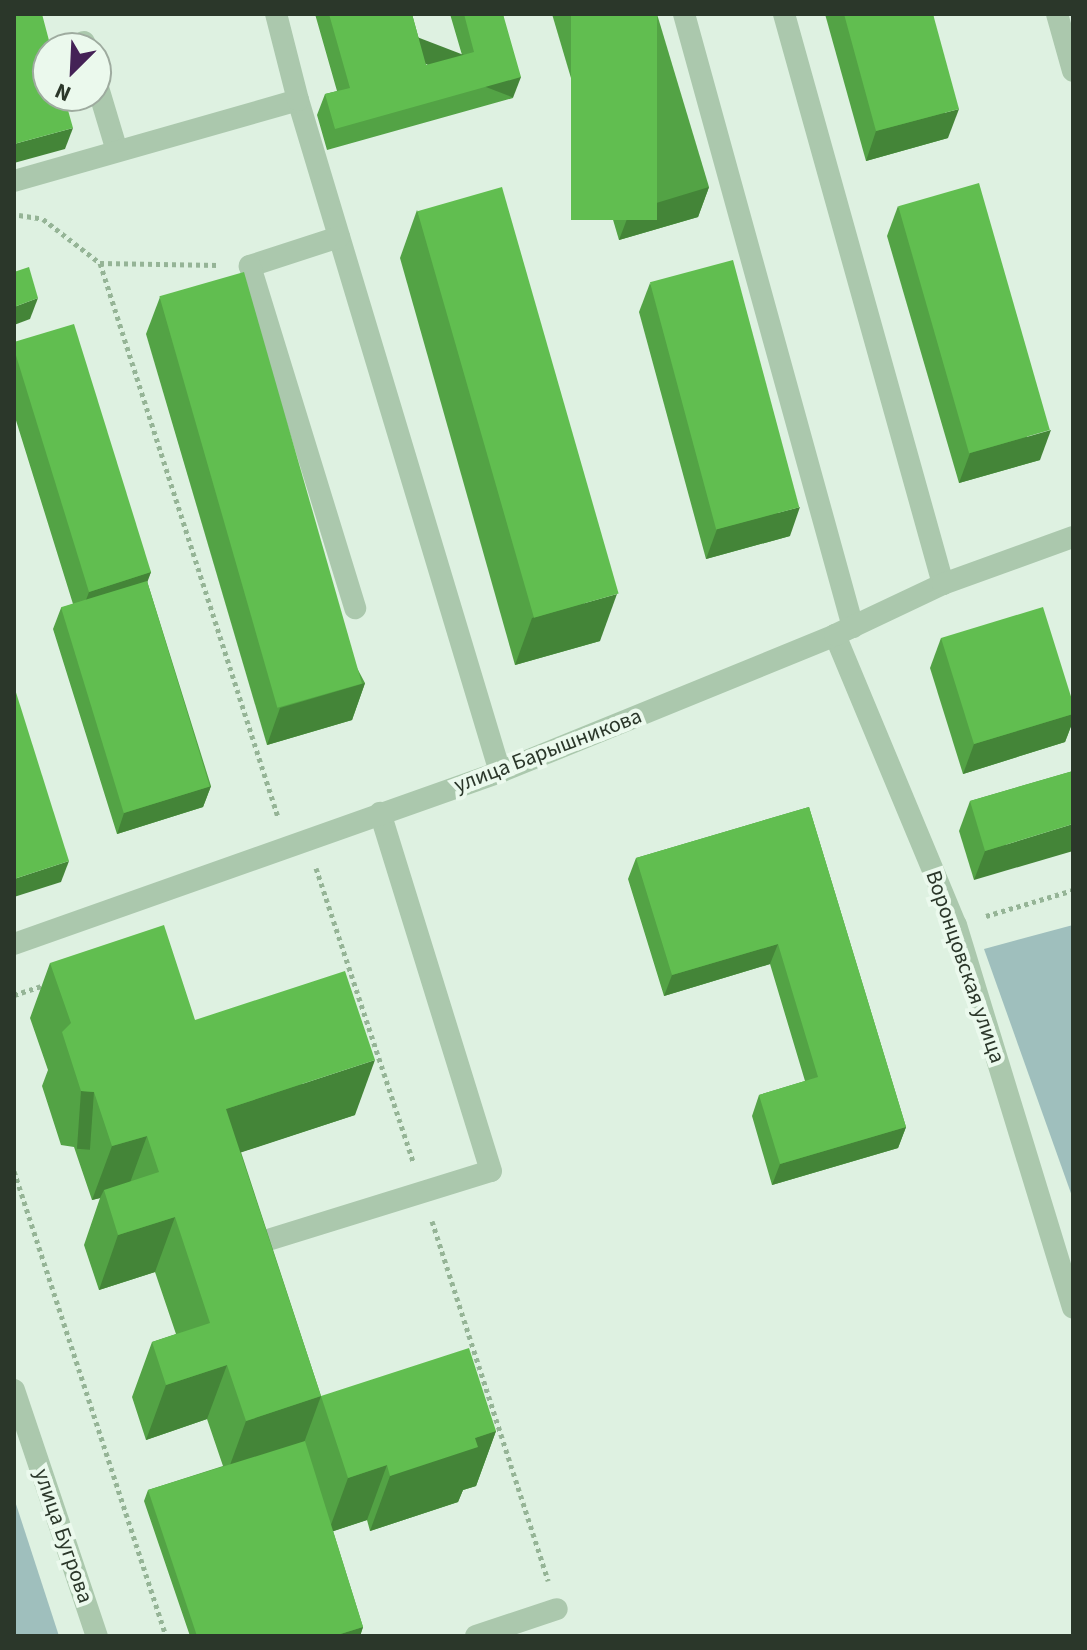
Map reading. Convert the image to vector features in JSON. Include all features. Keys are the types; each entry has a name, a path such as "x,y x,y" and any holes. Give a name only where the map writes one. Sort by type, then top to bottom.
{"street":[{"path":"276,14 298,100 500,772"},
{"name":"Воронцовская улица","path":"684,14 844,631 956,925 1073,1307"},
{"path":"784,14 943,584"},
{"path":"1057,14 1073,71"},
{"path":"14,181 298,100"},
{"path":"105,112 117,151"},
{"path":"339,237 250,266 355,608"},
{"name":"улица Барышникова","path":"14,944 500,772 844,631 943,584 1073,537"},
{"path":"268,1240 491,1171 380,813"},
{"name":"улица Бугрова","path":"14,1390 97,1636"},
{"path":"476,1636 557,1609"}],"path":[{"path":"14,214 43,219 100,263 287,845"},
{"path":"100,263 250,266"},
{"path":"956,925 1073,890"},
{"path":"14,995 54,982"},
{"path":"14,1171 166,1636"},
{"path":"462,1366 477,1361"}],"shaded area":[{"path":"1073,925 1073,1199 984,949"},
{"path":"14,1498 59,1636 14,1636"}],"building":[{"path":"14,14 42,14 47,32 32,32 32,112 68,112 73,128 14,144"},
{"path":"329,14 412,14 426,65 474,52 464,14 503,14 521,77 335,129 325,94 350,88"},
{"path":"571,14 657,14 657,220 571,220"},
{"path":"844,14 933,14 959,109 876,131"},
{"path":"979,183 1050,430 969,453 898,206"},
{"path":"502,187 619,594 534,618 417,211"},
{"path":"733,260 799,507 716,530 650,282"},
{"path":"29,267 38,298 14,307 14,272"},
{"path":"244,272 362,683 277,708 159,296"},
{"path":"74,324 151,572 89,592 14,349 14,342"},
{"path":"147,581 210,787 124,813 61,607"},
{"path":"1043,607 1073,703 1073,714 974,744 941,638"},
{"path":"14,686 69,861 14,879"},
{"path":"1073,771 1073,824 985,851 970,801"},
{"path":"809,807 906,1127 780,1164 759,1095 818,1077 778,944 672,975 636,858"},
{"path":"164,925 195,1020 345,971 375,1060 226,1109 321,1396 246,1421 227,1365 166,1385 152,1342 210,1323 175,1217 118,1235 104,1190 159,1172 147,1136 112,1146 94,1092 81,1091 62,1032 71,1023 50,963"},
{"path":"469,1348 496,1431 475,1438 478,1447 390,1476 387,1465 348,1478 321,1396"},
{"path":"305,1441 363,1627 334,1636 197,1636 148,1490"}]}
